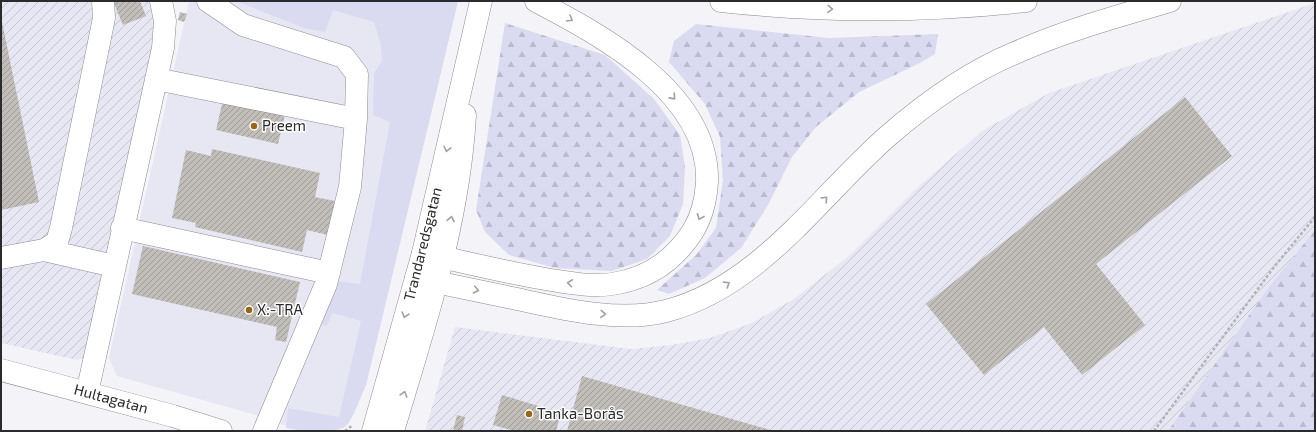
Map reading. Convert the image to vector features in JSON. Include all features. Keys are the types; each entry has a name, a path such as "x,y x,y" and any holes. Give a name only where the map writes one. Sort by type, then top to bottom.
{"main road":[{"path":"1,258 44,250 57,242 104,18 103,1"},
{"path":"87,393 162,48 165,21 161,1"},
{"path":"208,1 243,25 344,57 357,74 356,119 350,186 329,273 326,284 264,431"},
{"name":"Trandaredsgatan","path":"373,431 423,253 480,1"},
{"path":"423,253 525,276 575,284 611,284 646,275 668,260 686,242 701,218 706,192 707,167 700,140 692,121 675,98 652,76 624,54 571,19 536,1"},
{"path":"721,1 764,6 864,10 980,6 1026,1"},
{"path":"416,278 589,313 630,315 664,312 701,299 731,282 772,250 890,134 963,79 1014,53 1080,28 1170,1"},
{"name":"Trandaredsgatan","path":"393,431 444,258 463,155 468,56"},
{"path":"156,78 356,119"},
{"path":"122,228 329,273"},
{"path":"44,250 114,266"},
{"name":"Hultagatan","path":"1,370 221,431"}],"path":[{"path":"1154,431 1274,267 1315,217"}],"shaded area":[{"path":"1,1 149,1 159,23 89,356 77,360 1,343"},
{"path":"189,1 458,1 366,385 350,420 345,427 336,431 300,431 256,415 117,376 109,358"},
{"path":"1315,3 1315,230 1268,288 1168,431 425,431 455,327 631,349 671,345 710,338 752,323 794,299 850,255 917,188 982,131 1049,93"}],"green space":[{"path":"236,1 458,1 366,385 351,419 345,427 340,429 299,430 286,428 288,408 339,417 361,321 332,313 327,326 317,324 336,281 360,284 390,122 373,115 374,73 382,61 381,46 374,22 333,10 325,32 304,28"},
{"path":"505,23 605,55 654,99 680,135 685,167 683,204 670,236 647,259 612,271 555,268 509,255 485,232 476,210"},
{"path":"696,24 829,38 938,34 935,54 916,65 859,92 816,127 792,157 768,205 741,248 705,278 669,294 657,290 696,255 716,228 723,180 720,137 705,104 669,62 674,41"},
{"path":"1315,230 1315,431 1168,431 1268,288"}],"building":[{"path":"113,1 140,1 146,16 123,25"},
{"path":"180,12 187,14 184,22 178,20"},
{"path":"1,17 39,202 1,210"},
{"path":"1185,97 1232,156 1096,264 1145,325 1082,375 1044,327 984,375 926,304"},
{"path":"223,100 285,114 278,144 216,130"},
{"path":"212,149 320,173 315,197 335,201 328,235 307,230 302,252 195,227 196,223 172,218 186,150 211,156"},
{"name":"X:-TRA","path":"143,246 300,282 286,342 275,340 277,327 132,294"},
{"path":"582,376 774,431 567,431"},
{"path":"502,395 561,413 556,431 515,431 493,425"},
{"path":"457,415 465,417 462,431 453,431"}],"place":[{"name":"Preem","path":"254,126"},
{"name":"X:-TRA","path":"249,310"},
{"name":"Tanka-Borås","path":"529,414"}]}
